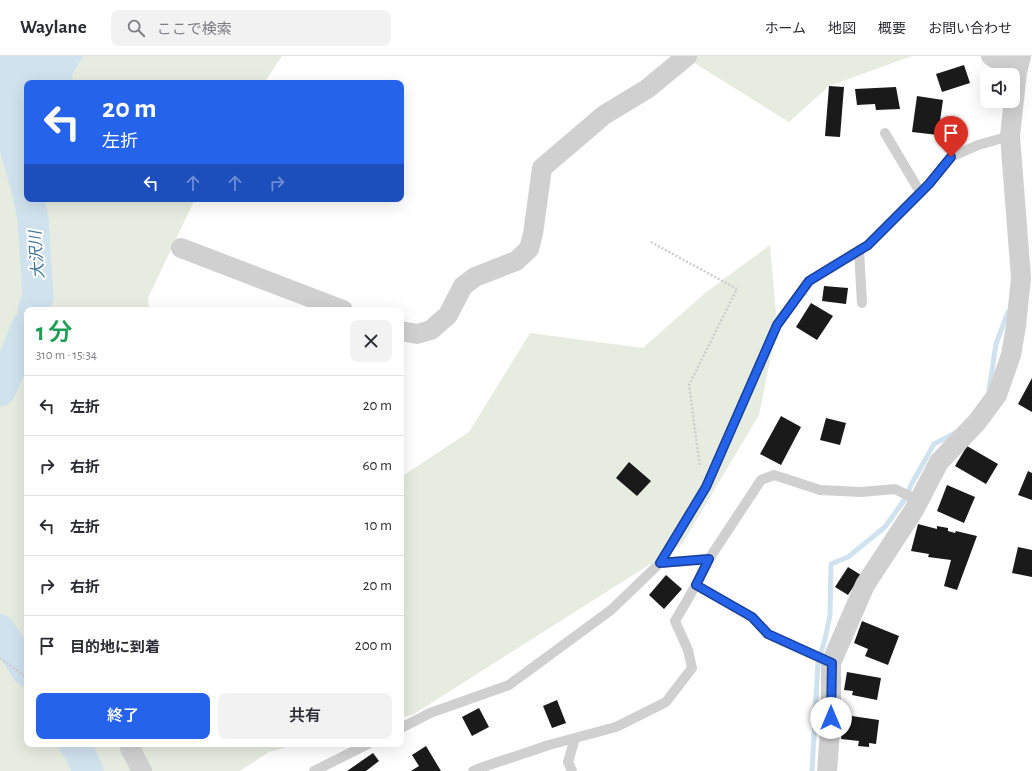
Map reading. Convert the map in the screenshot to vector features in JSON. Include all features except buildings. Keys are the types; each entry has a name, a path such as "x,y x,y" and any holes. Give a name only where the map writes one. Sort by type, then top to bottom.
{"street":[{"path":"404,332 417,334 431,330 448,315 463,286 476,277 516,261 529,249 533,234 542,168 604,115 647,89 687,56"},
{"path":"827,771 831,718 832,663 865,585 914,510 939,462 977,422 997,395 1011,355 1016,326 1027,282 1010,136 1019,64 991,56"},
{"path":"181,248 336,307"},
{"path":"130,748 142,771"}],"lane":[{"path":"885,133 920,192"},
{"path":"404,726 430,713 509,685 611,610 660,563 706,487 777,325 809,281 868,245 929,184 951,157 978,145 1010,136"},
{"path":"859,250 862,303"},
{"path":"474,771 549,745 616,727 666,702 692,668 688,650 675,621 709,559 761,480 774,475 820,490 861,492 895,488 919,501"},
{"path":"660,563 709,559"},
{"path":"696,585 752,617 768,634 832,663"},
{"path":"572,771 568,762 575,738"},
{"path":"314,771 362,747"}],"path":[{"path":"651,242 737,289 690,385 702,483 706,487"},
{"path":"0,658 24,676"}],"shaded area":[{"path":"0,56 282,56 266,80 24,80 24,202 194,202 148,298 149,307 24,307 24,747 288,747 269,752 240,771 0,771"},
{"path":"683,56 912,56 829,86 789,122"},
{"path":"770,245 777,325 759,415 682,544 414,714 404,717 404,475 469,432 530,333 643,348 705,293"}],"water":[{"path":"0,56 83,56 72,75 73,80 24,80 24,140 0,142"}],"waterway":[{"name":"大沢川","path":"0,97 2,114 15,147 24,179"},
{"name":"大沢川","path":"30,202 33,218 38,297 34,307"},
{"path":"989,390 996,344 1008,312"},
{"name":"大沢川","path":"0,391 24,333"},
{"path":"812,771 818,663 830,615 831,564 848,557 885,527 905,499 911,485 934,444 957,432"},
{"name":"大沢川","path":"0,630 24,666"},
{"name":"大沢川","path":"76,747 88,771"}],"route":[{"path":"831,718 832,663 768,634 752,617 696,585 709,559 660,563 706,487 777,325 809,281 868,245 929,184 951,157"}]}
